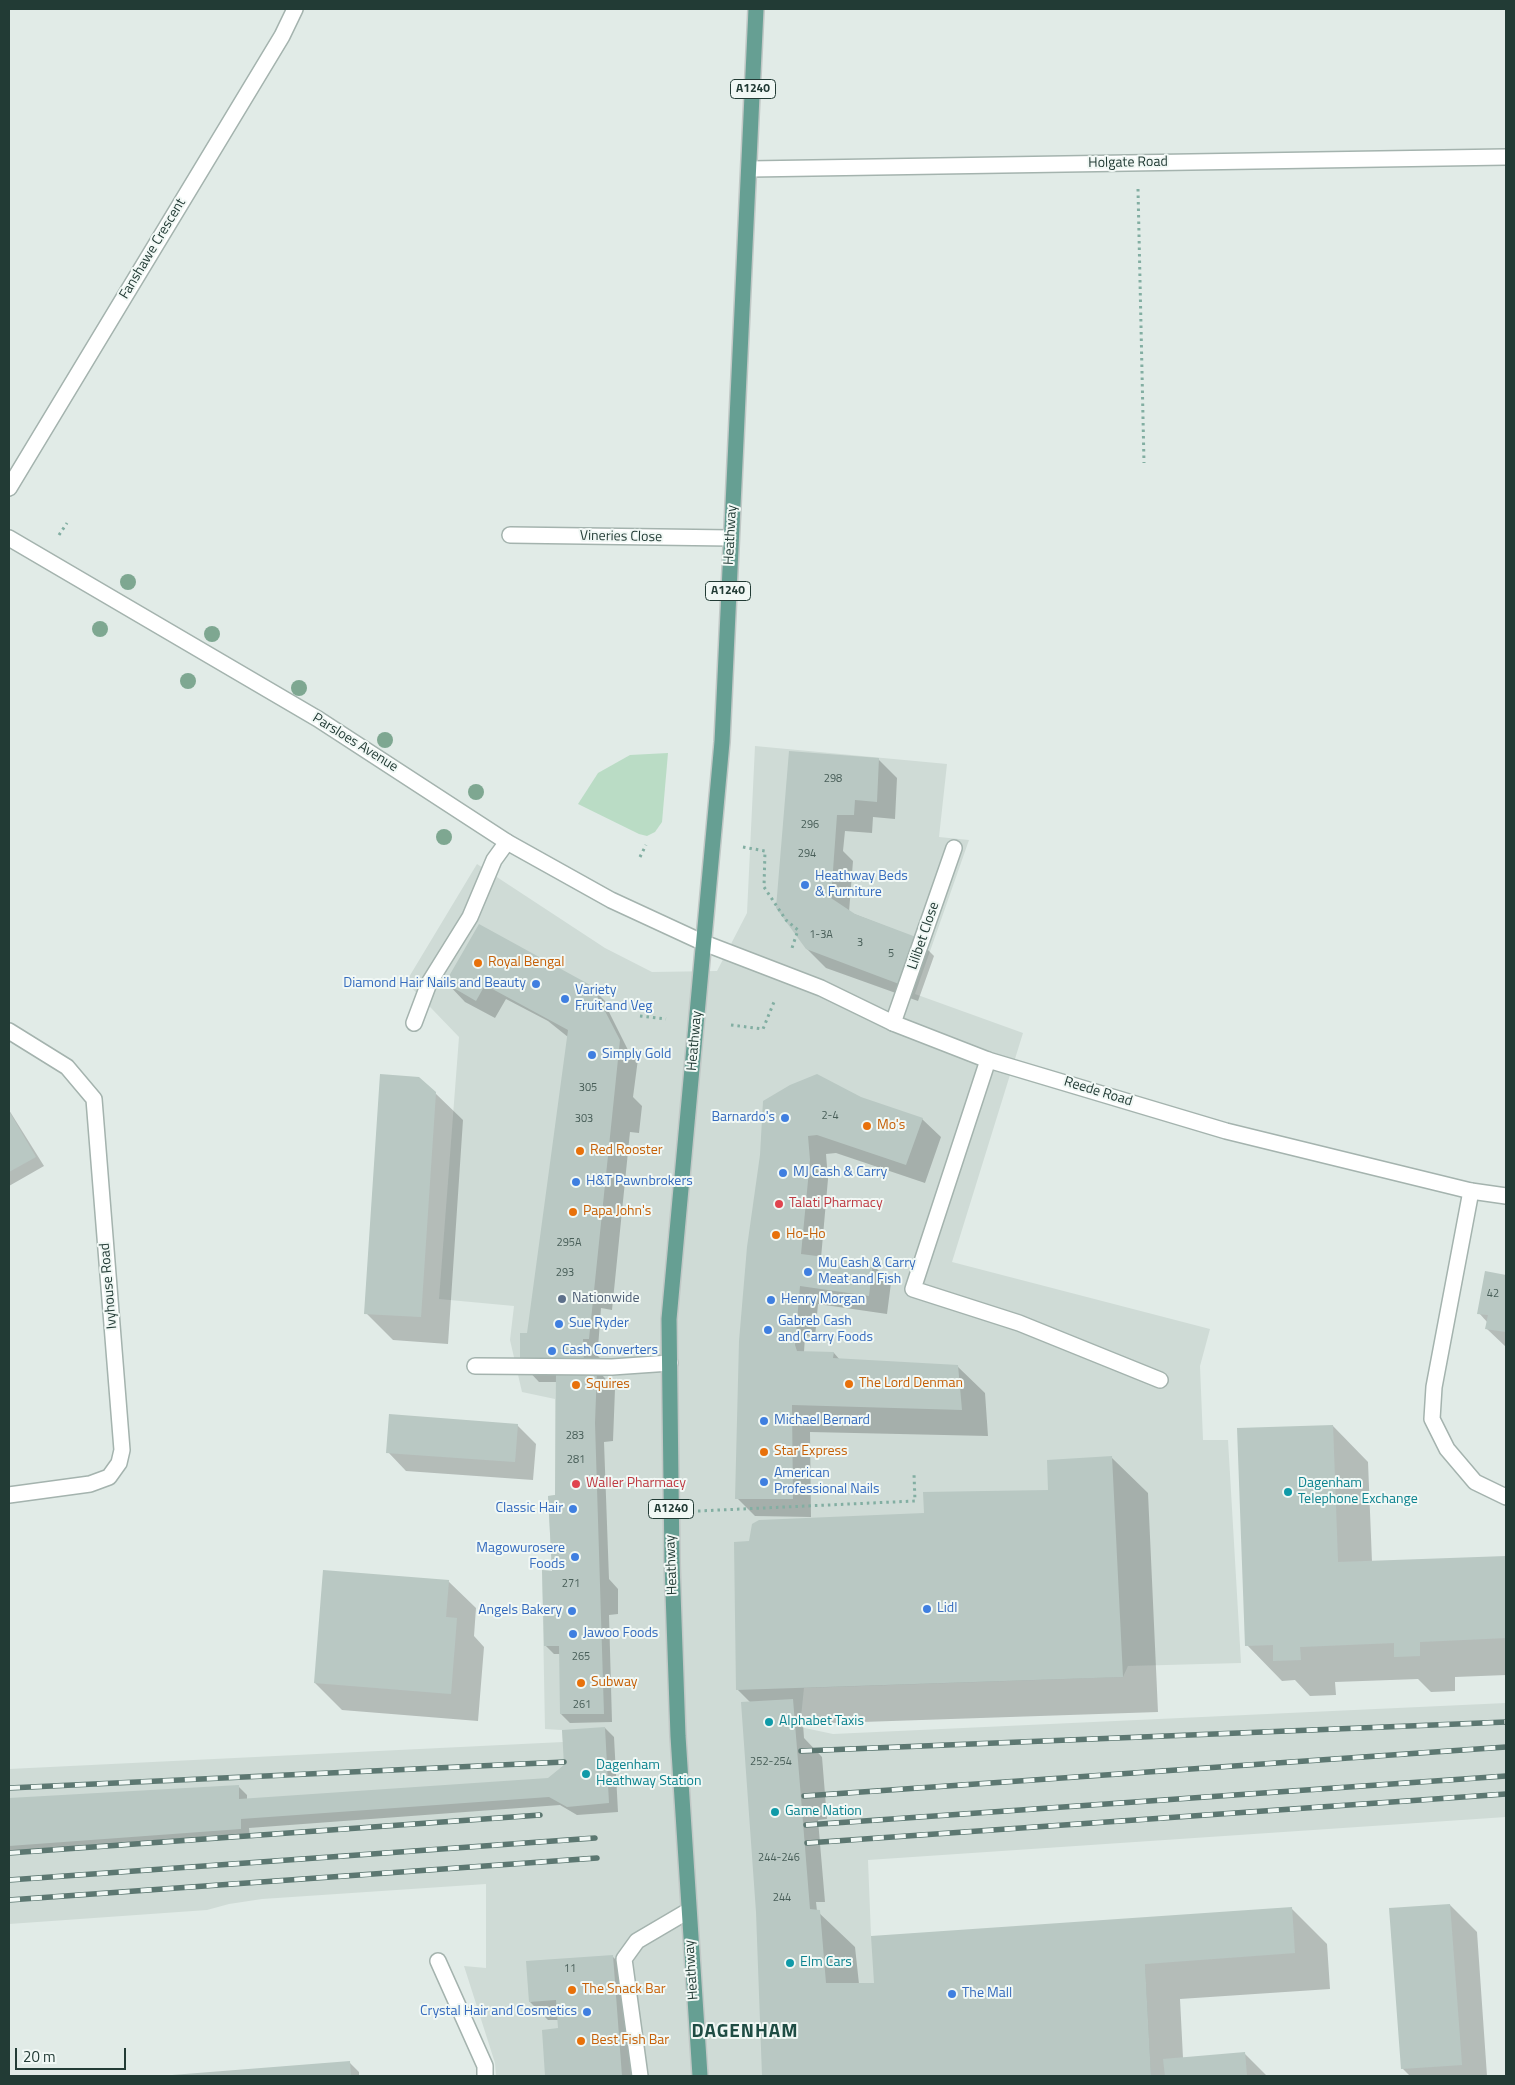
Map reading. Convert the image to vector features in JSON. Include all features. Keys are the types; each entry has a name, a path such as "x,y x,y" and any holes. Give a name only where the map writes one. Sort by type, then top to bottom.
{"main road":[{"name":"Heathway","path":"700,2076 678,1736 671,1512 669,1319 722,742 756,9"}],"street":[{"name":"Fanshawe Crescent","path":"9,488 282,36 295,9"},
{"name":"Holgate Road","path":"750,169 1506,157"},
{"name":"Vineries Close","path":"510,535 731,538"},
{"name":"Parsloes Avenue","path":"9,538 318,719 507,842 611,900 704,943"},
{"path":"414,1023 429,983 470,917 494,860 507,842"},
{"name":"Lilibet Close","path":"893,1023 954,848"},
{"name":"Reede Road","path":"704,943 821,988 893,1023 988,1060 1226,1131 1471,1191 1506,1196"},
{"name":"Ivyhouse Road","path":"9,1031 67,1066 94,1099 122,1450 119,1463 110,1477 90,1484 9,1495"},
{"path":"988,1060 913,1289 1019,1323 1160,1380"},
{"path":"1471,1191 1434,1387 1432,1419 1447,1450 1475,1482 1506,1497"},
{"path":"475,1366 612,1367 670,1363"},
{"path":"640,2076 624,1959 637,1941 688,1911"},
{"path":"438,1961 485,2066 485,2076"}],"path":[{"path":"1137,163 1144,463"},
{"path":"640,857 646,845"},
{"path":"743,847 764,851 764,886 786,920 798,930 792,948"},
{"path":"731,1024 763,1029 774,1002"},
{"path":"640,1016 666,1019"},
{"path":"671,1512 915,1501 914,1474"}],"shaded area":[{"path":"755,746 947,764 939,837 969,840 915,994 1023,1033 952,1262 1210,1329 1200,1366 1203,1440 1228,1440 1241,1663 1128,1666 1123,1677 804,1688 800,1727 833,1734 1506,1703 1506,1817 868,1860 871,1936 1145,1964 1151,2076 496,2076 495,2063 464,1966 486,1968 486,1884 262,1899 229,1904 207,1910 9,1924 9,1769 563,1742 562,1730 545,1729 542,1570 552,1571 548,1496 555,1495 555,1399 522,1392 510,1340 514,1306 439,1299 459,1037 406,982 477,864 605,948 652,972 717,971 747,913"}],"green space":[{"path":"668,753 662,822 655,832 647,836 639,834 578,804 598,773 630,755"}],"building":[{"path":"789,751 879,758 877,802 855,800 854,815 837,815 831,898 855,914 916,937 899,984 806,949 776,908"},
{"path":"479,924 592,986 620,1040 589,1339 583,1339 584,1365 520,1364 520,1333 527,1333 568,1030 485,985 476,1001 445,983"},
{"path":"380,1074 419,1077 436,1092 421,1317 364,1314"},
{"path":"817,1074 861,1097 923,1118 906,1165 817,1135 808,1136 810,1160 801,1254 873,1263 869,1296 800,1286 795,1345 797,1351 834,1352 833,1358 958,1365 962,1410 792,1405 793,1499 735,1499 739,1341 747,1247 760,1155 763,1101 790,1085"},
{"path":"9,1111 36,1157 9,1172"},
{"path":"1485,1271 1506,1275 1506,1332 1485,1329 1488,1315 1477,1314"},
{"path":"597,1369 595,1423 604,1714 560,1714 559,1646 544,1646 542,1570 552,1571 548,1496 555,1495 556,1371"},
{"path":"389,1414 518,1424 515,1462 386,1453"},
{"name":"Dagenham Telephone Exchange","path":"1333,1425 1338,1562 1506,1556 1506,1638 1420,1642 1420,1656 1394,1657 1394,1643 1300,1647 1301,1660 1273,1661 1273,1645 1245,1646 1237,1428"},
{"name":"Lidl","path":"1112,1456 1123,1677 736,1690 734,1542 749,1541 752,1524 759,1520 924,1513 923,1492 1048,1490 1047,1460"},
{"path":"323,1570 449,1580 446,1617 457,1618 451,1694 314,1683"},
{"path":"793,1699 810,1909 820,1910 826,1983 874,1983 871,1936 1292,1907 1295,1953 1145,1964 1151,2076 762,2076 756,1912 741,1702"},
{"path":"605,1727 609,1803 567,1807 549,1797 241,1819 241,1829 9,1846 9,1798 239,1785 239,1799 548,1778 564,1765 562,1730"},
{"path":"1450,1904 1462,2065 1401,2069 1389,1908"},
{"path":"613,1955 622,2076 545,2076 542,2030 558,2028 556,2000 529,2002 526,1961"},
{"path":"1245,2052 1247,2076 1165,2076 1163,2059"},
{"path":"350,2061 351,2076 172,2076 172,2075"}],"railway":[{"path":"801,1751 1506,1722"},
{"path":"804,1796 1506,1747"},
{"path":"9,1788 564,1762"},
{"path":"806,1825 1506,1776"},
{"path":"807,1843 1506,1794"},
{"path":"9,1853 540,1815"},
{"path":"9,1880 595,1838"},
{"path":"9,1900 597,1858"}],"place":[{"name":"Heathway Beds & Furniture","path":"805,885"},
{"name":"Royal Bengal","path":"478,963"},
{"name":"Diamond Hair Nails and Beauty","path":"536,984"},
{"name":"Variety Fruit and Veg","path":"565,999"},
{"name":"Simply Gold","path":"592,1055"},
{"name":"Barnardo's","path":"785,1118"},
{"name":"Mo's","path":"867,1126"},
{"name":"Red Rooster","path":"580,1151"},
{"name":"MJ Cash & Carry","path":"783,1173"},
{"name":"H&T Pawnbrokers","path":"576,1182"},
{"name":"Talati Pharmacy","path":"779,1204"},
{"name":"Papa John's","path":"573,1212"},
{"name":"Ho-Ho","path":"776,1235"},
{"name":"Mu Cash & Carry Meat and Fish","path":"808,1272"},
{"name":"Nationwide","path":"562,1299"},
{"name":"Henry Morgan","path":"771,1300"},
{"name":"Sue Ryder","path":"559,1324"},
{"name":"Gabreb Cash and Carry Foods","path":"768,1330"},
{"name":"Cash Converters","path":"552,1351"},
{"name":"The Lord Denman","path":"849,1384"},
{"name":"Squires","path":"576,1385"},
{"name":"Michael Bernard","path":"764,1421"},
{"name":"Star Express","path":"764,1452"},
{"name":"American Professional Nails","path":"764,1482"},
{"name":"Waller Pharmacy","path":"576,1484"},
{"name":"Dagenham Telephone Exchange","path":"1288,1492"},
{"name":"Classic Hair","path":"573,1509"},
{"name":"Magowurosere Foods","path":"575,1557"},
{"name":"Lidl","path":"927,1609"},
{"name":"Angels Bakery","path":"572,1611"},
{"name":"Jawoo Foods","path":"573,1634"},
{"name":"Subway","path":"581,1683"},
{"name":"Alphabet Taxis","path":"769,1722"},
{"name":"Dagenham Heathway Station","path":"586,1774"},
{"name":"Game Nation","path":"775,1812"},
{"name":"Elm Cars","path":"790,1963"},
{"name":"The Snack Bar","path":"572,1990"},
{"name":"The Mall","path":"952,1994"},
{"name":"Crystal Hair and Cosmetics","path":"587,2012"},
{"name":"Best Fish Bar","path":"581,2041"}],"district":[{"name":"DAGENHAM","path":"745,2032"}]}
